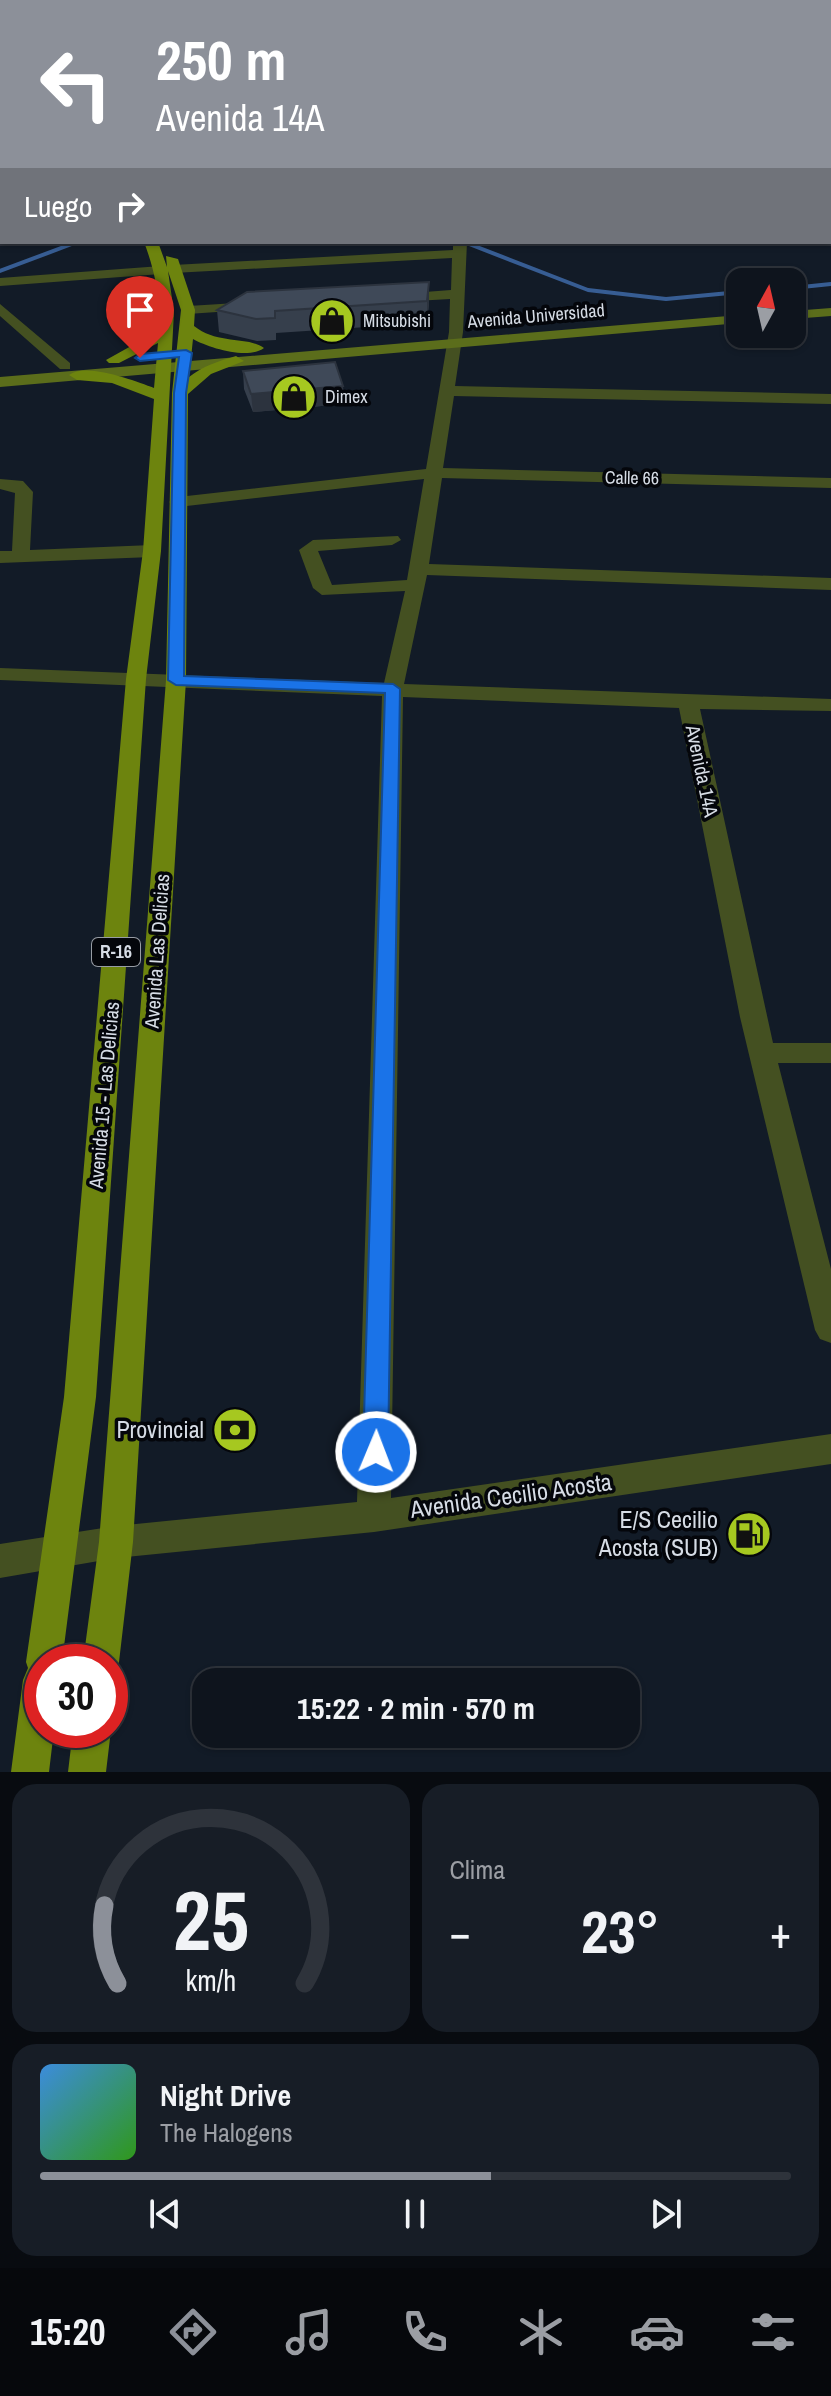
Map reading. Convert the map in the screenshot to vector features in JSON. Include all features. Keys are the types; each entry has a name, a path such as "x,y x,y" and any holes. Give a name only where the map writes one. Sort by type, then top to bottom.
{"main road":[{"name":"Avenida 15 - Las Delicias","path":"46,1644 80,1397 136,679 178,345 167,312 167,270 152,244"},
{"name":"R-16","path":"166,244 167,270"},
{"path":"114,360 199,340 221,346 256,348"},
{"path":"71,370 170,395 206,371 236,361"},
{"name":"Avenida Las Delicias","path":"103,1644 116,1542 176,680 178,502 170,395"},
{"path":"30,1772 33,1748"},
{"path":"87,1772 90,1748"}],"street":[{"path":"0,282 459,249 455,337 417,577 393,689 374,1516"},
{"path":"378,299 458,294"},
{"path":"178,345 267,305"},
{"path":"806,307 831,310"},
{"path":"0,308 71,370"},
{"path":"806,313 831,310"},
{"name":"Avenida Universidad","path":"178,345 236,361 726,311"},
{"name":"Avenida Universidad","path":"0,372 71,370 178,345 256,348 726,320"},
{"name":"Avenida Universidad","path":"0,382 114,360"},
{"path":"446,391 831,399"},
{"name":"Calle 66","path":"178,502 433,473 831,483"},
{"path":"0,484 17,485 24,492 21,556"},
{"path":"392,540 313,546 308,550 323,588 329,591 417,577 831,584"},
{"path":"0,557 152,551"},
{"name":"Avenida 14A","path":"0,674 688,702 762,1053 831,1330"},
{"path":"688,702 831,705"},
{"path":"762,1053 831,1053"},
{"name":"Avenida Cecilio Acosta","path":"0,1561 116,1542 374,1516 831,1449"}],"building":[{"path":"429,282 427,301 275,311 275,318 256,319 217,310 247,292"},
{"path":"335,362 343,386 251,394 243,371"}],"waterway":[{"path":"0,271 72,244"},
{"path":"469,244 588,290 666,299 726,293"},
{"path":"806,287 831,284"}],"place":[{"name":"Mitsubishi","path":"332,321"},
{"name":"Dimex","path":"294,397"},
{"name":"Provincial","path":"235,1430"},
{"name":"E/S Cecilio Acosta (SUB)","path":"749,1534"}],"route":[{"path":"140,358 186,353 180,393 176,680 393,689 376,1452"}]}
